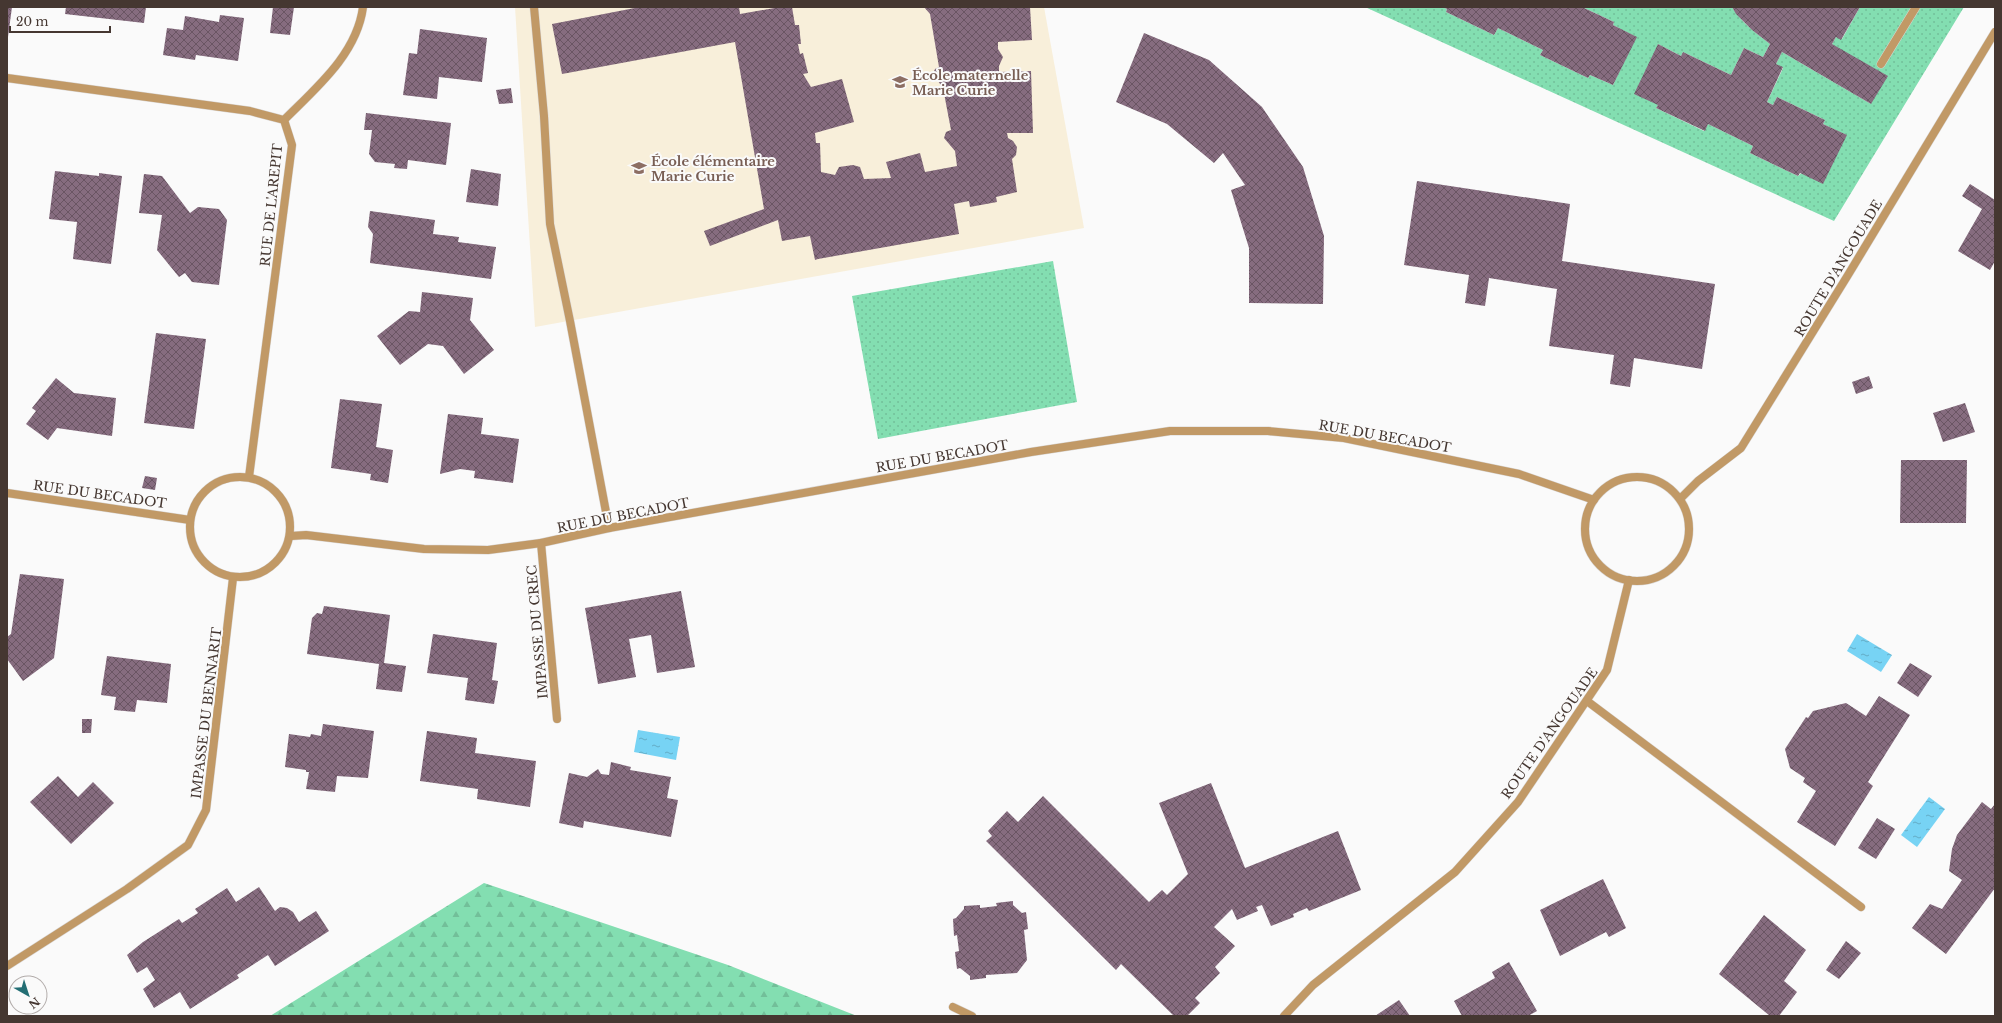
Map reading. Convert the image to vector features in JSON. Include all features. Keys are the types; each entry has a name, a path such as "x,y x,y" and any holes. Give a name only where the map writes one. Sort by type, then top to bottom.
{"street":[{"path":"7,78 250,111 284,120 333,70 361,24 363,7"},
{"path":"534,7 544,116 550,224 570,320 609,528"},
{"path":"1881,64 1916,7"},
{"name":"ROUTE D'ANGOUADE","path":"1680,499 1698,481 1741,448 1995,32"},
{"name":"RUE DE L'AREPIT","path":"249,477 292,145 284,120"},
{"name":"RUE DU BECADOT","path":"290,536 306,535 424,549 488,550 542,543 609,528 1031,452 1170,431 1268,431 1344,438 1519,474 1594,500"},
{"path":"249,477 268,484 282,498 290,516 290,536 284,554 270,569 252,577 233,578 214,571 199,558 191,540 190,520 197,501 211,486 229,478 249,477"},
{"path":"1637,478 1658,482 1668,487 1680,499 1687,515 1689,532 1685,549 1676,564 1663,574 1647,581 1629,580 1613,575 1599,565 1590,550 1585,533 1587,516 1594,500 1606,488 1620,480 1637,478"},
{"name":"RUE DU BECADOT","path":"7,493 190,520"},
{"name":"IMPASSE DU CREC","path":"542,543 557,719"},
{"name":"IMPASSE DU BENNARIT","path":"7,966 128,889 188,845 206,810 233,578"},
{"name":"ROUTE D'ANGOUADE","path":"1284,1016 1313,985 1455,872 1518,802 1607,670 1629,580"},
{"path":"1587,701 1861,907"},
{"path":"953,1006 972,1016"}],"shaded area":[{"path":"515,7 1044,7 1084,228 535,327"}],"green space":[{"path":"1365,7 1442,7 1447,9 1446,12 1494,35 1498,28 1543,50 1540,55 1588,78 1590,75 1613,85 1636,37 1613,25 1614,22 1582,7 1732,7 1744,22 1770,44 1763,57 1744,48 1731,75 1683,52 1681,56 1658,44 1658,105 1656,108 1704,131 1708,124 1753,146 1750,153 1798,176 1846,135 1823,124 1825,120 1777,97 1773,105 1767,102 1783,68 1776,64 1782,52 1871,104 1832,44 1836,37 1842,39 1860,7 1964,7 1834,221"},
{"path":"1053,261 1077,402 878,439 852,296"},
{"path":"484,883 728,965 857,1016 270,1016"}],"water":[{"path":"1857,634 1892,655 1881,672 1847,651"},
{"path":"638,730 680,737 676,760 634,752"},
{"path":"1929,797 1945,809 1917,847 1901,835"}],"building":[{"path":"7,7 12,7 8,37 7,37"},
{"path":"66,7 146,7 144,23 65,14"},
{"path":"273,7 294,7 290,35 270,33"},
{"path":"640,7 739,7 740,14 780,7 792,7 795,25 799,25 801,44 798,44 800,54 803,53 808,73 803,74 811,87 842,79 854,122 815,133 816,143 820,143 821,172 835,175 839,167 853,165 860,167 864,179 891,178 886,162 920,153 925,172 957,166 955,151 944,138 946,132 951,130 943,88 933,74 935,69 939,67 930,14 924,7 1030,7 1032,40 998,42 998,49 1003,57 999,66 999,72 1031,71 1033,133 1007,133 1008,138 1013,141 1017,147 1016,155 1012,159 1017,192 996,197 997,202 970,207 969,201 954,204 959,234 815,260 810,236 782,241 778,220 710,246 704,231 764,209 735,42 562,74 552,24"},
{"path":"1442,7 1582,7 1614,22 1613,25 1637,37 1613,85 1590,75 1588,78 1540,55 1543,50 1498,28 1494,35 1446,12 1447,9"},
{"path":"1732,7 1860,7 1841,40 1836,37 1832,44 1888,76 1871,104 1782,52 1776,64 1783,67 1767,102 1773,105 1777,97 1825,120 1823,124 1847,135 1823,184 1800,173 1798,176 1750,153 1753,146 1708,124 1705,131 1656,108 1658,105 1634,94 1658,44 1681,56 1683,52 1731,75 1744,48 1763,57 1770,44 1752,30 1736,14"},
{"path":"220,15 244,18 238,61 196,55 195,60 163,55 167,28 183,30 185,16 219,22"},
{"path":"420,29 487,38 482,82 439,77 437,99 403,95 409,53 417,54"},
{"path":"1144,33 1209,60 1262,107 1303,167 1324,236 1323,304 1249,303 1249,248 1231,190 1245,185 1223,153 1214,163 1167,124 1116,102"},
{"path":"511,88 513,103 499,104 496,90"},
{"path":"366,113 451,123 446,165 408,160 407,169 394,168 395,164 375,162 369,154 372,130 364,130"},
{"path":"471,169 501,174 498,206 466,202"},
{"path":"55,171 99,176 99,173 122,176 111,264 73,259 77,222 49,219"},
{"path":"144,174 162,176 190,213 198,207 219,209 227,220 219,285 192,282 185,273 179,277 157,250 162,215 139,213"},
{"path":"1417,181 1570,204 1562,261 1715,284 1702,369 1634,358 1630,387 1610,384 1614,355 1549,346 1557,289 1489,278 1485,306 1465,303 1469,275 1404,265"},
{"path":"1970,184 1995,200 1995,261 1990,270 1958,251 1982,209 1962,196"},
{"path":"370,211 435,220 433,234 459,237 458,242 496,247 491,279 370,263 373,234 368,227"},
{"path":"422,292 473,298 470,320 494,350 464,374 443,346 428,344 400,365 377,336 409,311 420,312"},
{"path":"156,333 206,339 194,429 144,423"},
{"path":"1869,376 1873,388 1856,394 1852,382"},
{"path":"56,378 74,393 116,398 112,436 57,428 48,440 26,424 36,411 32,408"},
{"path":"340,399 382,404 376,447 393,450 388,483 370,480 371,474 331,468"},
{"path":"1965,403 1975,432 1943,442 1933,413"},
{"path":"448,414 483,418 481,434 519,439 513,483 474,478 475,471 460,469 440,474"},
{"path":"1901,460 1967,460 1966,523 1900,523"},
{"path":"145,476 157,478 155,490 142,488"},
{"path":"20,574 64,579 54,658 23,681 7,659 7,637 11,634"},
{"path":"681,591 695,667 657,673 651,635 629,639 636,677 598,684 585,608"},
{"path":"324,606 390,615 384,663 406,666 402,692 376,689 379,664 307,654 312,618 317,613 322,614"},
{"path":"433,634 497,643 492,680 498,681 494,704 465,700 468,678 427,673"},
{"path":"107,656 171,664 167,703 137,700 135,712 114,710 116,697 101,695"},
{"path":"1910,663 1932,676 1918,697 1897,683"},
{"path":"1879,696 1910,715 1868,782 1873,786 1835,846 1797,822 1816,791 1803,782 1805,778 1790,768 1785,749 1806,717 1808,718 1813,711 1846,703 1866,716"},
{"path":"82,719 92,719 91,733 82,733"},
{"path":"323,724 374,731 368,778 337,776 335,792 306,789 309,772 306,772 306,770 285,767 289,734 310,737 311,734 321,736"},
{"path":"427,731 477,738 475,753 536,761 530,807 477,799 478,789 420,781"},
{"path":"611,762 631,767 630,770 671,777 667,798 678,800 671,837 584,821 583,828 559,823 569,773 587,777 598,769 601,774 609,775"},
{"path":"58,776 78,797 93,782 114,803 71,844 30,802"},
{"path":"1211,783 1245,868 1338,831 1361,890 1309,911 1307,908 1293,914 1294,917 1271,926 1262,905 1256,907 1258,911 1237,920 1232,909 1214,927 1235,946 1215,967 1220,973 1195,998 1200,1003 1187,1016 1174,1016 1121,964 1116,970 986,841 992,836 988,831 1007,811 1018,822 1043,796 1149,902 1162,890 1167,895 1188,874 1159,803"},
{"path":"1982,802 1991,809 1995,804 1995,888 1946,954 1912,928 1930,904 1942,909 1962,880 1949,871 1952,849 1957,835"},
{"path":"1877,818 1895,829 1876,859 1858,848"},
{"path":"1603,879 1626,928 1609,937 1606,932 1560,956 1540,910"},
{"path":"259,887 275,911 280,907 287,908 293,912 299,922 316,911 329,931 275,966 268,955 237,975 239,978 190,1009 180,992 154,1008 143,989 155,980 147,967 137,973 127,955 143,942 179,919 182,923 198,913 195,909 227,888 236,902"},
{"path":"1013,901 1013,905 1022,913 1026,912 1028,929 1024,930 1027,960 1017,973 986,975 986,978 970,980 970,976 960,968 957,969 955,952 959,951 957,935 954,936 953,919 956,918 964,909 964,906 980,905 980,908 997,906 996,903"},
{"path":"1764,915 1806,950 1784,981 1797,992 1779,1016 1770,1016 1719,974"},
{"path":"1846,941 1861,953 1839,979 1826,970"},
{"path":"1509,962 1537,1011 1528,1016 1462,1016 1454,1001 1495,978 1492,972"},
{"path":"1399,1000 1410,1016 1375,1016"}],"place":[{"name":"École maternelle Marie Curie","path":"900,82"},
{"name":"École élémentaire Marie Curie","path":"639,168"}]}
